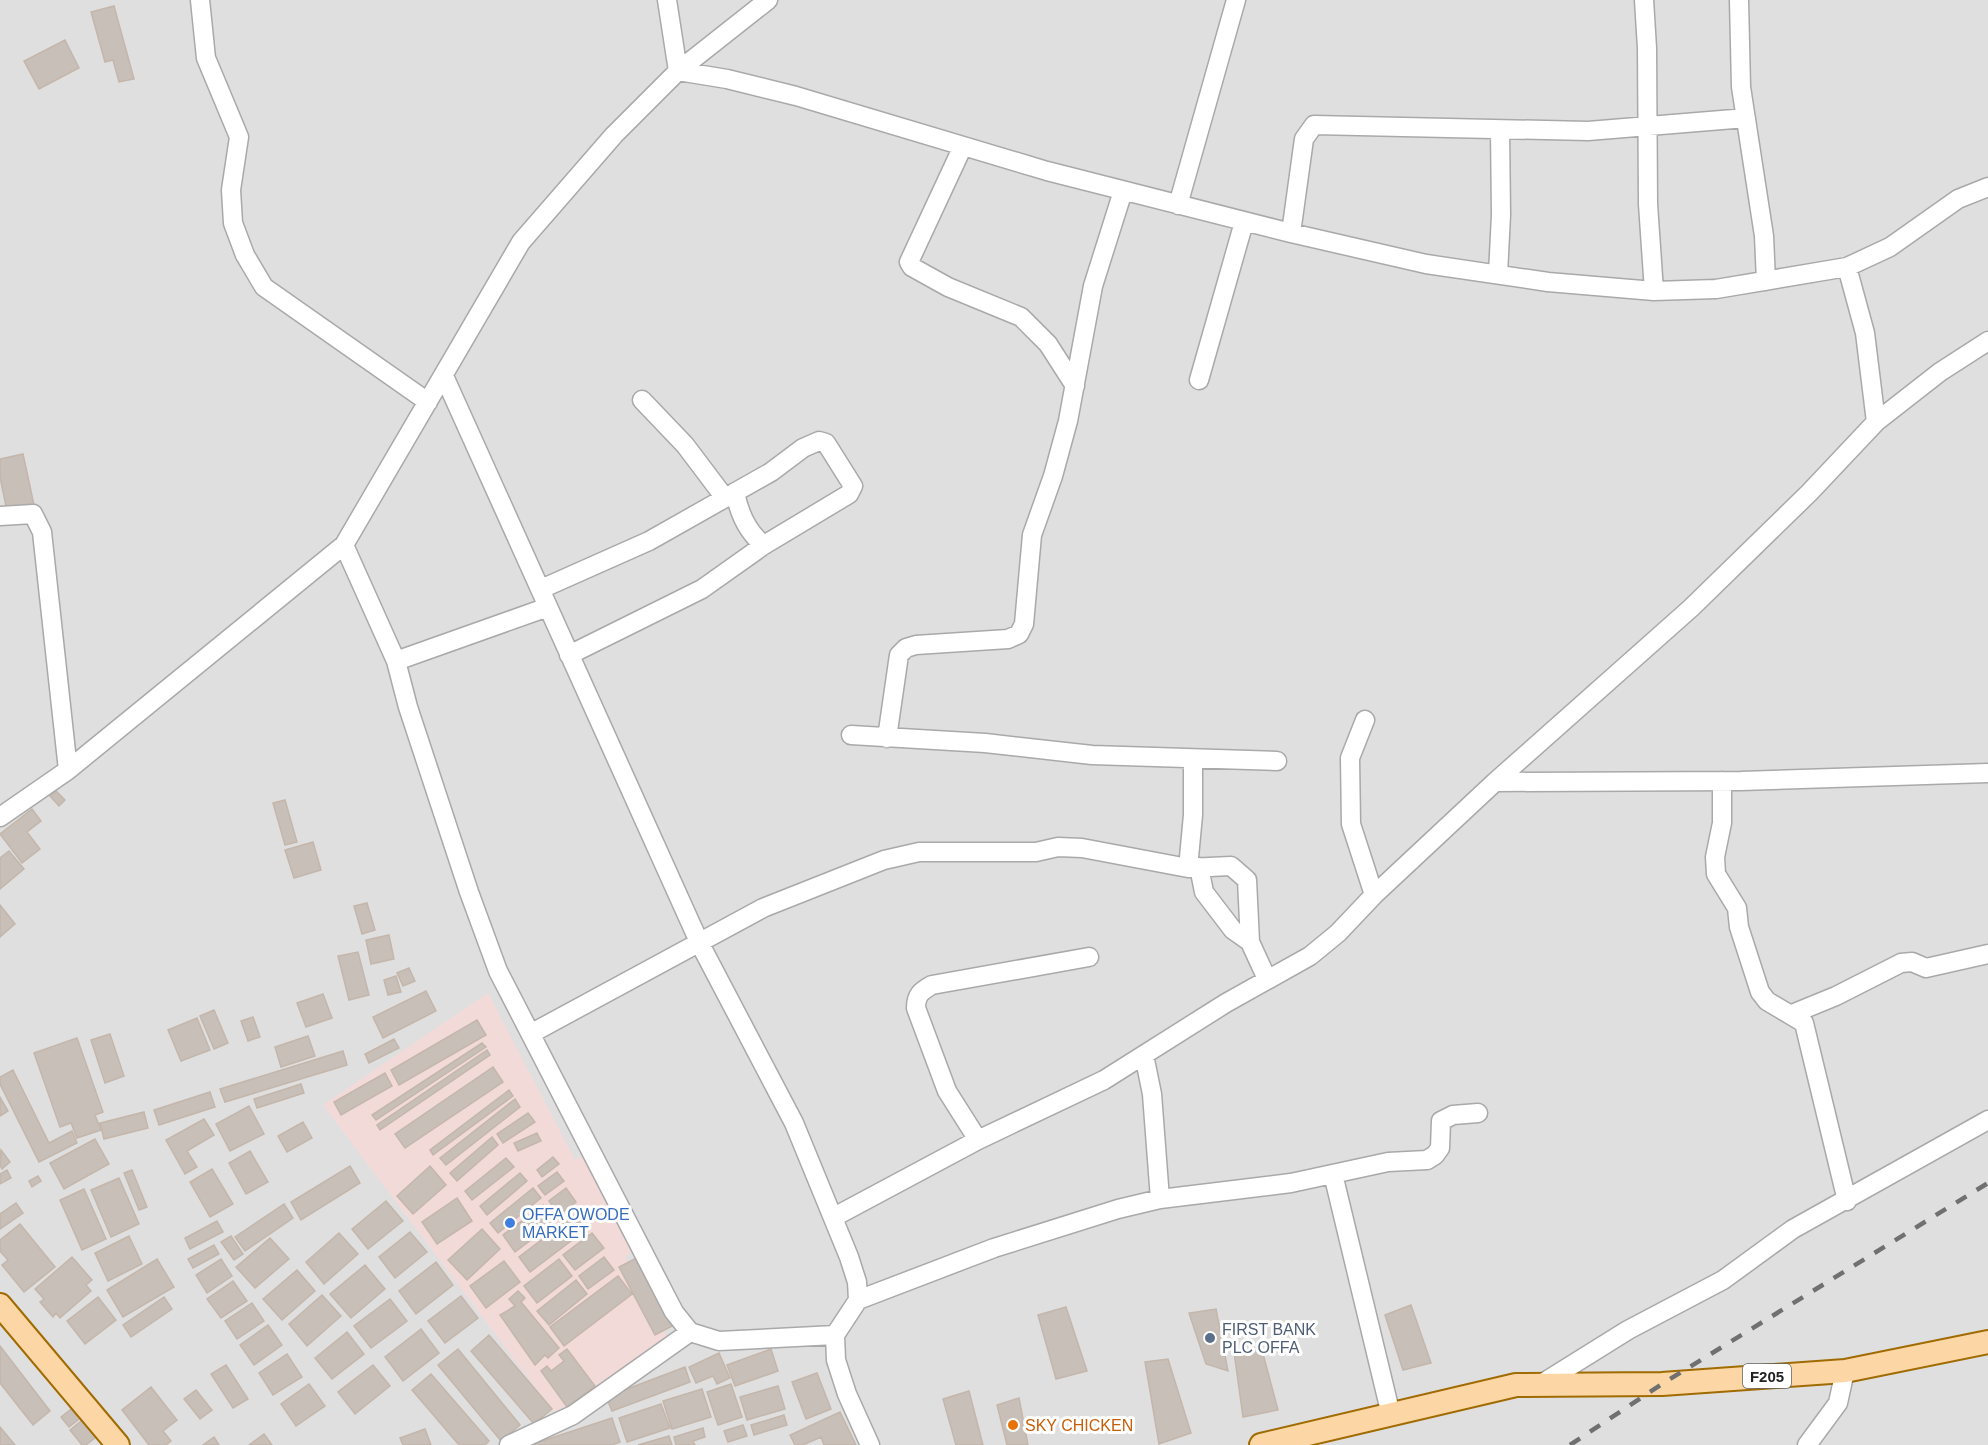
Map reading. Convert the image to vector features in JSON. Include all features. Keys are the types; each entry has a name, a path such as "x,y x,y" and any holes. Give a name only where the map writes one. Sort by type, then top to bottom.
{"main road":[{"path":"0,1305 118,1445"},
{"name":"F205","path":"1261,1445 1516,1385 1543,1383 1662,1384 1845,1371 1988,1342"}],"street":[{"path":"200,0 206,58 239,137 231,190 233,223 245,255 264,287 428,402"},
{"path":"667,0 678,71"},
{"path":"0,817 68,770 344,545 521,242 614,135 678,71 768,0"},
{"path":"1178,205 1236,0"},
{"path":"1644,0 1649,128 1648,204 1654,291"},
{"path":"1739,0 1741,87 1764,236 1766,281"},
{"path":"678,71 727,79 796,96 1123,191 1426,264 1654,291 1716,289 1846,267 1890,247 1958,199 1988,187"},
{"path":"1291,233 1304,139 1314,125 1587,131 1649,128 1746,118"},
{"path":"1498,274 1501,215 1500,130"},
{"path":"963,146 909,262 912,267 948,287 1021,317 1048,344 1075,386"},
{"path":"887,738 898,656 906,648 915,645 1008,639 1019,634 1024,624 1032,535 1053,476 1075,386 1094,286 1123,191"},
{"path":"1199,380 1244,222"},
{"path":"1846,267 1865,333 1876,422"},
{"path":"834,1217 978,1140 1104,1080 1267,979 1310,956 1338,933 1374,895 1495,782 1691,608 1809,493 1876,422 1940,372 1988,341"},
{"path":"444,376 700,944 794,1123 834,1217 857,1282 858,1300"},
{"path":"642,400 730,495 755,538 764,545"},
{"path":"541,589 649,542 771,472 803,448 819,441 826,443 853,486 849,494 764,545 702,589 569,655"},
{"path":"0,516 33,514 42,532 68,770"},
{"path":"344,545 396,661 408,707 468,892 498,971 674,1312 690,1332 719,1341 835,1335"},
{"path":"396,661 548,607"},
{"path":"1365,720 1350,758 1351,824 1374,895"},
{"path":"851,735 985,743 1092,754 1276,760"},
{"path":"1193,759 1193,868 1204,892 1233,930 1250,942"},
{"path":"1495,782 1722,781 1988,773"},
{"path":"1722,781 1722,823 1715,857 1716,874 1737,908 1739,927 1760,992 1767,1001 1804,1023 1847,1201"},
{"path":"532,1033 764,908 806,889 884,860 919,852 1036,852 1058,847 1082,848 1193,868 1232,866 1247,880 1250,942 1267,979"},
{"path":"1792,1014 1836,996 1901,963 1912,962 1926,968 1988,954"},
{"path":"978,1140 944,1082 916,1008 916,998 922,990 932,985 1089,957"},
{"path":"1144,1055 1152,1094 1160,1199"},
{"path":"870,1445 839,1368 835,1335 858,1300 994,1248 1118,1209 1160,1199 1291,1183 1388,1162 1427,1160 1440,1148 1440,1125 1444,1118 1478,1113"},
{"path":"1543,1383 1628,1330 1723,1280 1793,1229 1847,1201 1988,1120"},
{"path":"1333,1174 1391,1414"},
{"path":"509,1445 573,1415 690,1332"},
{"path":"1808,1445 1838,1403 1845,1371"}],"shaded area":[{"path":"0,0 1988,0 1988,1445 0,1445"},
{"name":"OFFA OWODE MARKET","path":"488,993 575,1160 584,1155 641,1246 625,1257 669,1341 557,1416 323,1105"}],"building":[{"path":"114,6 134,79 119,82 113,60 105,62 91,12"},
{"path":"65,40 79,68 39,89 24,61"},
{"path":"23,454 34,505 7,511 0,477 0,459"},
{"path":"56,791 65,800 59,806 50,796"},
{"path":"285,800 297,842 285,845 273,803"},
{"path":"32,809 41,821 27,832 40,849 22,863 0,834"},
{"path":"313,842 321,870 294,878 285,850"},
{"path":"9,851 24,869 0,889 0,858"},
{"path":"367,903 375,930 362,934 354,906"},
{"path":"0,905 15,924 0,937"},
{"path":"389,935 394,959 371,964 366,940"},
{"path":"358,952 369,995 349,1000 338,956"},
{"path":"409,968 415,981 403,986 397,973"},
{"path":"396,976 401,992 388,995 384,980"},
{"path":"426,991 436,1011 383,1038 373,1017"},
{"path":"323,994 332,1018 306,1027 297,1003"},
{"path":"214,1010 228,1043 214,1049 200,1016"},
{"path":"253,1017 260,1037 248,1041 241,1021"},
{"path":"197,1018 210,1050 181,1061 168,1030"},
{"path":"477,1020 486,1035 399,1085 391,1070"},
{"path":"110,1034 124,1076 105,1083 91,1040"},
{"path":"308,1036 315,1056 281,1067 275,1047"},
{"path":"77,1038 103,1112 95,1115 101,1130 77,1138 71,1123 60,1127 34,1053"},
{"path":"394,1039 399,1048 369,1063 365,1054"},
{"path":"482,1043 486,1047 376,1120 372,1115"},
{"path":"487,1050 490,1055 380,1130 377,1125"},
{"path":"343,1051 347,1065 225,1102 220,1089"},
{"path":"493,1067 503,1082 405,1148 395,1134"},
{"path":"13,1070 49,1143 72,1131 77,1143 39,1162 0,1084 0,1077"},
{"path":"385,1073 392,1086 341,1115 334,1102"},
{"path":"301,1084 304,1093 257,1108 254,1099"},
{"path":"509,1090 513,1096 433,1155 430,1150"},
{"path":"210,1092 215,1107 159,1125 154,1110"},
{"path":"0,1097 8,1111 0,1116"},
{"path":"515,1099 520,1107 446,1165 440,1158"},
{"path":"249,1106 264,1134 230,1151 216,1124"},
{"path":"144,1112 148,1128 104,1139 100,1123"},
{"path":"528,1113 535,1122 503,1143 497,1134"},
{"path":"204,1119 214,1135 187,1151 197,1167 185,1174 166,1140"},
{"path":"303,1122 312,1138 287,1152 278,1136"},
{"path":"537,1133 541,1141 518,1151 514,1143"},
{"path":"492,1137 498,1145 457,1181 450,1173"},
{"path":"95,1139 109,1164 64,1189 50,1163"},
{"path":"1,1150 10,1162 2,1169 0,1165"},
{"path":"250,1151 268,1182 246,1194 229,1163"},
{"path":"553,1157 559,1164 542,1177 537,1170"},
{"path":"506,1158 514,1167 472,1200 465,1191"},
{"path":"350,1166 360,1183 301,1220 291,1202"},
{"path":"430,1166 446,1185 413,1214 397,1196"},
{"path":"212,1169 233,1204 210,1217 190,1182"},
{"path":"7,1170 11,1178 0,1184 0,1174"},
{"path":"132,1170 147,1207 139,1210 124,1173"},
{"path":"557,1172 564,1181 545,1195 538,1186"},
{"path":"520,1173 527,1181 487,1215 480,1206"},
{"path":"38,1176 41,1181 32,1187 29,1181"},
{"path":"119,1178 139,1224 111,1237 91,1190"},
{"path":"533,1188 541,1198 498,1233 490,1223"},
{"path":"566,1188 576,1202 559,1215 549,1201"},
{"path":"84,1189 106,1239 82,1250 60,1200"},
{"path":"457,1198 472,1221 437,1244 422,1222"},
{"path":"386,1201 403,1221 368,1249 352,1229"},
{"path":"16,1203 23,1213 0,1229 0,1214"},
{"path":"284,1204 293,1218 245,1251 235,1237"},
{"path":"543,1205 556,1221 515,1252 503,1235"},
{"path":"577,1213 588,1228 530,1272 519,1257"},
{"path":"217,1221 223,1232 190,1249 185,1238"},
{"path":"20,1224 55,1267 24,1292 2,1265 8,1260 0,1251 0,1240"},
{"path":"482,1229 500,1249 467,1280 448,1260"},
{"path":"410,1232 427,1252 395,1278 379,1257"},
{"path":"339,1233 358,1254 324,1284 306,1262"},
{"path":"592,1233 604,1248 575,1270 563,1255"},
{"path":"129,1236 142,1264 108,1281 95,1253"},
{"path":"231,1236 243,1254 234,1260 221,1242"},
{"path":"270,1238 289,1259 255,1288 236,1267"},
{"path":"214,1245 219,1254 193,1268 188,1259"},
{"path":"642,1255 678,1323 655,1335 619,1267"},
{"path":"72,1257 92,1280 86,1285 91,1291 60,1318 56,1313 53,1317 40,1302 44,1299 35,1289"},
{"path":"604,1257 614,1270 588,1289 579,1276"},
{"path":"157,1259 174,1287 123,1317 107,1290"},
{"path":"221,1259 232,1276 207,1293 196,1275"},
{"path":"559,1259 572,1276 537,1303 524,1286"},
{"path":"504,1261 520,1282 486,1308 470,1286"},
{"path":"436,1262 453,1285 416,1314 399,1291"},
{"path":"365,1265 385,1289 351,1318 330,1294"},
{"path":"297,1270 315,1291 282,1320 263,1299"},
{"path":"618,1276 632,1294 564,1346 550,1327"},
{"path":"576,1280 587,1294 549,1325 537,1311"},
{"path":"233,1281 247,1301 221,1318 207,1299"},
{"path":"518,1291 525,1298 521,1302 559,1348 548,1358 545,1355 535,1365 500,1315 515,1306 509,1299"},
{"path":"322,1295 341,1316 307,1346 289,1324"},
{"path":"461,1296 478,1318 445,1343 428,1321"},
{"path":"98,1297 116,1320 85,1344 67,1321"},
{"path":"164,1297 172,1309 131,1337 123,1325"},
{"path":"390,1299 407,1321 371,1348 354,1326"},
{"path":"252,1303 264,1321 237,1339 225,1321"},
{"path":"1411,1305 1431,1363 1403,1370 1385,1315"},
{"path":"1066,1307 1087,1371 1056,1379 1038,1315"},
{"name":"FIRST BANK PLC OFFA","path":"1216,1309 1228,1371 1206,1364 1189,1313"},
{"path":"268,1325 282,1345 254,1365 240,1345"},
{"path":"421,1329 439,1353 403,1381 385,1357"},
{"path":"347,1332 364,1354 332,1379 315,1358"},
{"path":"489,1335 552,1409 534,1424 471,1351"},
{"path":"0,1346 50,1411 33,1425 0,1383"},
{"path":"1261,1346 1278,1410 1243,1417 1234,1352"},
{"path":"458,1349 520,1425 501,1441 438,1365"},
{"path":"567,1349 595,1386 567,1407 541,1371 547,1366 551,1371 564,1361 559,1355"},
{"path":"771,1349 778,1371 735,1386 727,1365"},
{"path":"719,1353 730,1378 717,1384 713,1376 696,1383 689,1367"},
{"path":"287,1354 302,1377 273,1395 259,1373"},
{"path":"1168,1359 1191,1433 1159,1444 1145,1362"},
{"path":"226,1365 248,1399 233,1408 211,1374"},
{"path":"373,1365 390,1386 355,1414 338,1392"},
{"path":"685,1367 690,1382 612,1411 606,1397"},
{"path":"817,1373 831,1409 806,1419 792,1382"},
{"path":"431,1374 489,1441 485,1445 459,1445 412,1390"},
{"path":"309,1384 325,1406 296,1426 281,1404"},
{"path":"731,1384 742,1417 718,1425 707,1392"},
{"path":"778,1386 785,1409 747,1420 740,1397"},
{"path":"151,1387 177,1420 163,1431 171,1441 166,1445 149,1445 122,1410"},
{"path":"702,1389 711,1417 672,1429 663,1401"},
{"path":"196,1390 212,1410 200,1419 184,1399"},
{"path":"969,1391 983,1445 956,1445 943,1399"},
{"name":"SKY CHICKEN","path":"1019,1398 1028,1445 1007,1445 997,1405"},
{"path":"661,1404 670,1428 627,1442 619,1418"},
{"path":"75,1406 83,1416 69,1427 61,1417"},
{"path":"840,1412 856,1445 824,1445 821,1437 803,1445 795,1445 790,1435"},
{"path":"784,1415 787,1425 754,1435 751,1425"},
{"path":"86,1417 100,1434 86,1445 82,1445 70,1430"},
{"path":"612,1418 620,1442 612,1445 530,1445"},
{"path":"743,1425 747,1436 728,1442 724,1431"},
{"path":"0,1427 15,1445 0,1445"},
{"path":"703,1428 705,1437 693,1441 695,1445 676,1445 674,1437"},
{"path":"425,1429 431,1445 403,1445 400,1438"},
{"path":"264,1434 272,1445 249,1445"},
{"path":"669,1436 672,1445 638,1445"},
{"path":"214,1437 219,1445 203,1445"}],"railway":[{"path":"1570,1445 1662,1384 1988,1183"}],"place":[{"name":"OFFA OWODE MARKET","path":"510,1223"},
{"name":"FIRST BANK PLC OFFA","path":"1210,1338"},
{"name":"SKY CHICKEN","path":"1013,1425"}]}
